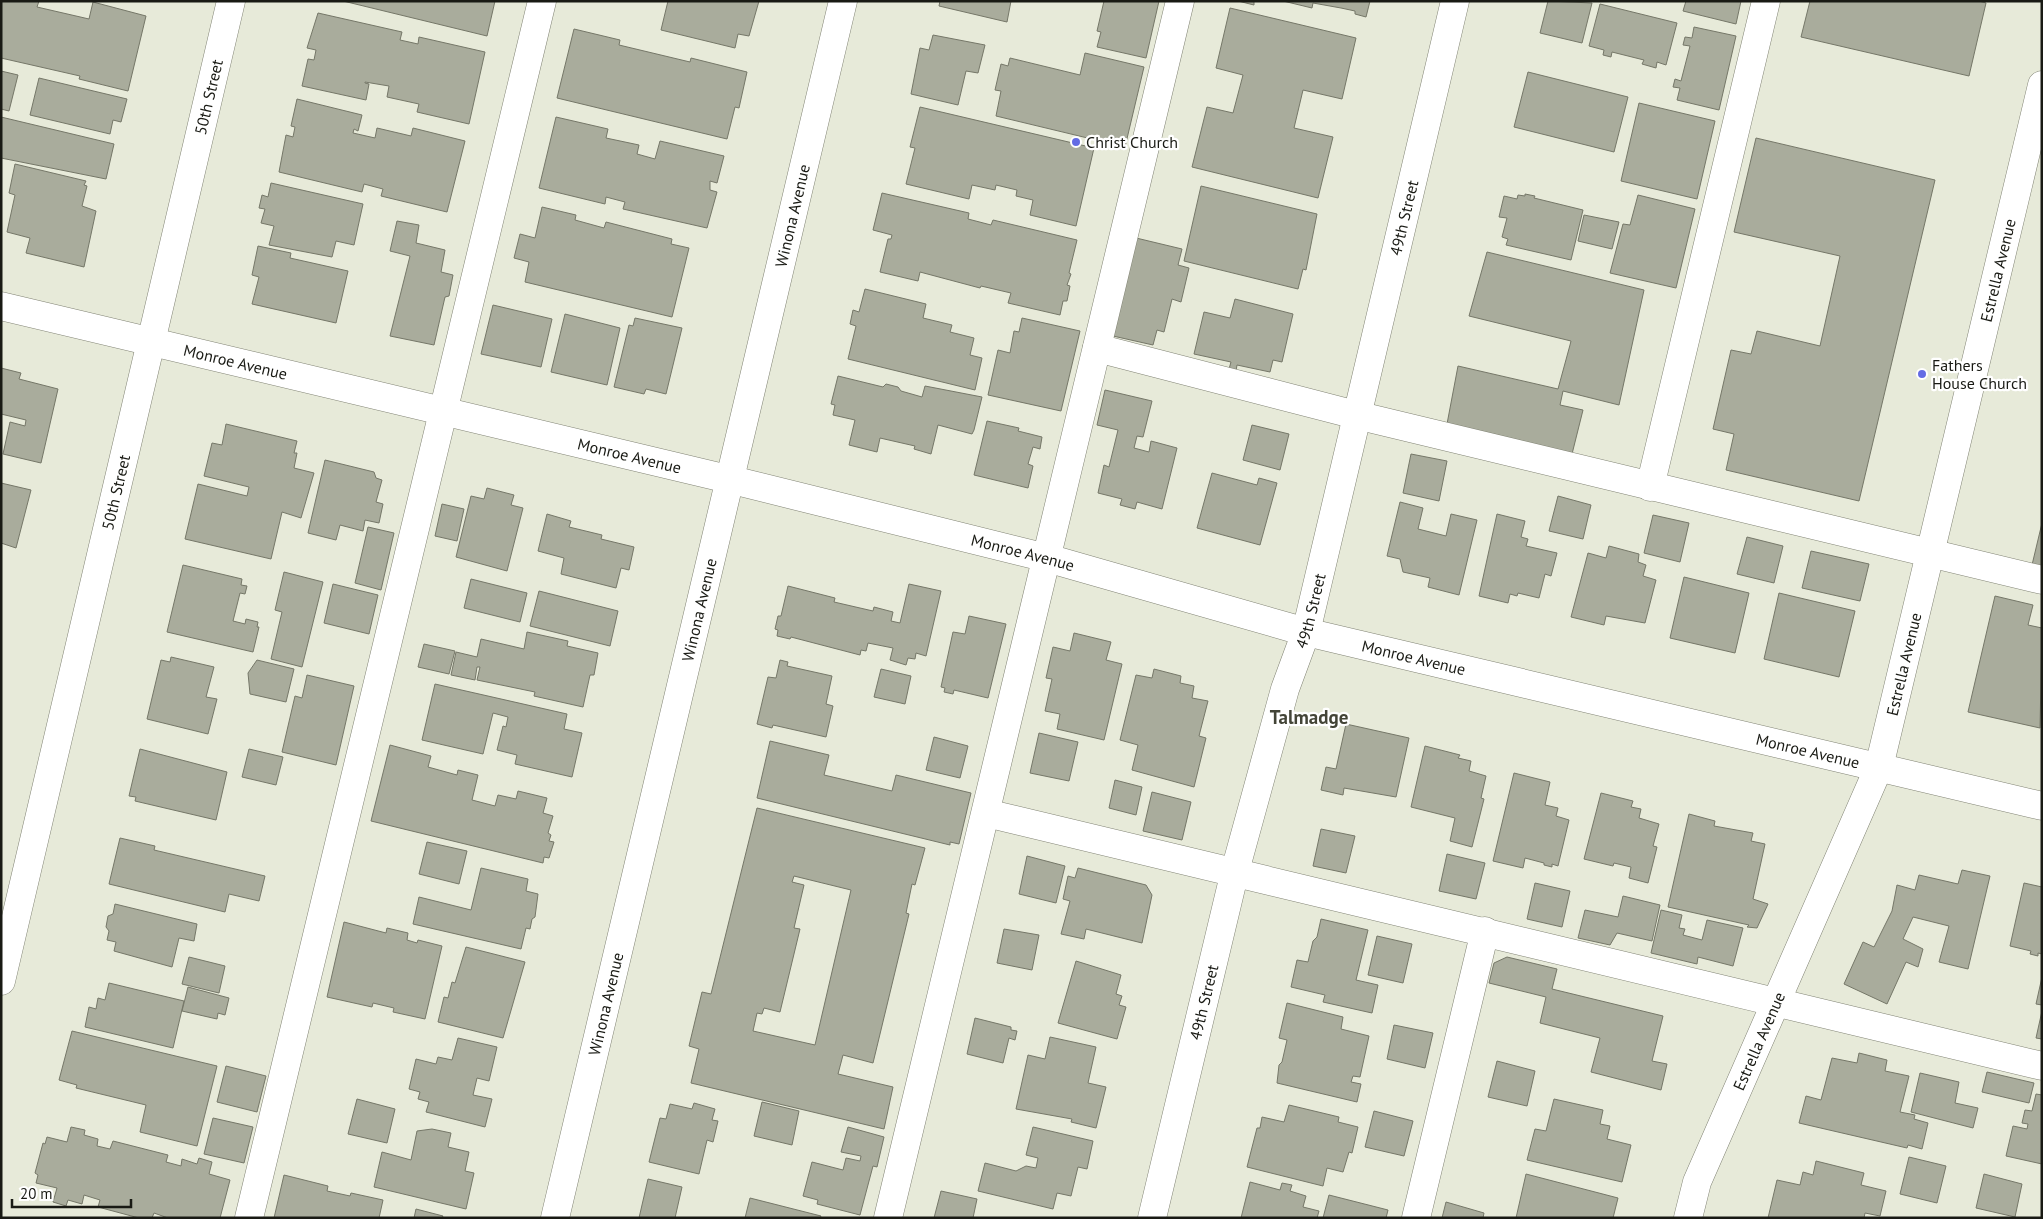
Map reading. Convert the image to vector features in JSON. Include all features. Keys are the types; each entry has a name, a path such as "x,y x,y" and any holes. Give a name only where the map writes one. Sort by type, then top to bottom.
{"street":[{"name":"50th Street","path":"1,981 231,1"},
{"path":"249,1218 542,1"},
{"name":"Winona Avenue","path":"556,1218 728,480 843,1"},
{"path":"888,1218 1180,1"},
{"name":"49th Street","path":"1152,1218 1235,871 1285,689 1306,632 1455,1"},
{"path":"1650,487 1766,1"},
{"name":"Estrella Avenue","path":"1688,1218 1697,1182 1879,767 1928,554 2042,85"},
{"name":"Monroe Avenue","path":"1,306 1047,558 1306,632 2042,806"},
{"path":"1097,348 1356,415 2042,580"},
{"path":"986,813 1484,931 1776,1004 2042,1066"},
{"path":"1416,1218 1484,931"}],"building":[{"path":"1,1 39,1 37,7 89,19 93,2 146,16 128,91 79,79 80,76 1,58"},
{"path":"343,1 495,1 487,36"},
{"path":"668,1 759,1 749,36 738,34 735,48 661,30"},
{"path":"940,1 1011,1 1007,22 939,6"},
{"path":"1104,1 1159,1 1146,58 1097,47 1101,32 1097,31"},
{"path":"1238,1 1254,1 1254,5"},
{"path":"1283,1 1370,1 1366,17 1355,14 1355,11 1341,8 1313,3 1312,8"},
{"path":"1548,1 1592,3 1582,43 1540,33"},
{"path":"1686,1 1741,1 1736,24 1683,11"},
{"path":"1810,1 1979,1 1986,3 1969,76 1801,37"},
{"path":"1600,4 1677,23 1666,65 1657,62 1656,68 1642,64 1644,60 1612,52 1611,57 1603,55 1604,50 1589,46"},
{"path":"1230,8 1356,38 1342,99 1303,90 1294,128 1333,137 1318,198 1192,167 1207,107 1233,113 1243,75 1216,68"},
{"path":"318,13 402,32 400,40 418,44 419,37 485,52 469,124 417,112 419,104 387,97 389,86 365,82 369,84 366,100 302,86 308,59 314,60 316,50 307,48"},
{"path":"1694,27 1736,36 1719,110 1677,100 1680,88 1673,87 1675,79 1681,81 1690,46 1683,45 1685,37 1692,38"},
{"path":"574,29 620,40 619,45 690,62 691,58 747,72 739,108 735,107 727,139 557,98"},
{"path":"933,35 985,45 978,73 966,71 958,105 911,94 920,48 929,50"},
{"path":"1085,53 1144,67 1125,147 996,116 1001,91 995,90 1001,64 1008,66 1010,58 1080,75"},
{"path":"1,71 18,75 9,111 1,109"},
{"path":"1528,72 1628,97 1614,152 1514,127"},
{"path":"39,78 127,99 121,122 113,120 110,134 30,115"},
{"path":"297,99 362,115 358,131 354,129 353,133 375,138 377,128 411,136 413,128 465,141 447,212 381,196 383,189 364,184 362,192 279,172 286,135 293,137 295,127 291,126"},
{"path":"1639,103 1715,121 1697,199 1621,181"},
{"path":"920,107 1094,148 1076,226 1030,215 1033,200 1016,196 1017,190 996,185 995,190 972,185 969,199 906,184 915,148 910,147"},
{"path":"1,117 114,144 106,179 1,158"},
{"path":"556,117 608,129 606,138 639,145 637,154 655,159 660,141 724,156 717,183 710,181 710,190 717,192 707,228 623,209 625,202 606,197 605,204 539,188"},
{"path":"1756,138 1935,180 1859,501 1726,470 1734,434 1713,429 1731,350 1751,354 1757,331 1820,346 1840,256 1734,232"},
{"path":"15,164 86,181 84,185 87,186 82,206 96,211 84,267 26,253 30,238 7,232 15,195 9,193"},
{"path":"271,183 363,204 354,245 336,241 332,257 269,245 274,226 261,223 265,209 259,208 262,195 268,197"},
{"path":"1201,186 1317,214 1306,270 1303,269 1298,289 1184,261"},
{"path":"882,193 969,213 968,219 991,225 993,220 1077,240 1069,273 1071,274 1067,285 1070,286 1067,301 1063,301 1060,315 1008,303 1011,293 981,286 980,288 920,272 918,281 880,272 888,239 891,239 892,235 873,230"},
{"path":"1525,194 1583,210 1571,260 1506,245 1508,239 1502,237 1507,218 1499,217 1504,196 1517,199 1518,195 1525,196"},
{"path":"1638,195 1695,209 1676,288 1610,273 1623,224 1630,225"},
{"path":"542,207 576,215 575,220 604,228 606,222 672,239 671,244 689,248 672,317 525,282 529,262 514,258 520,234 535,238"},
{"path":"1584,215 1619,222 1612,249 1578,241"},
{"path":"397,221 419,225 416,243 445,250 441,272 453,275 449,296 445,297 434,345 390,336 410,256 390,251"},
{"path":"1132,237 1182,249 1178,265 1189,268 1181,302 1172,299 1164,332 1157,330 1153,345 1113,336"},
{"path":"258,246 291,253 290,258 348,271 336,323 252,304 259,277 252,275"},
{"path":"1487,252 1644,290 1619,405 1563,391 1560,405 1583,410 1572,454 1447,424 1458,366 1558,389 1571,341 1469,316"},
{"path":"865,289 926,304 923,318 952,325 950,332 974,338 970,355 982,358 975,390 848,359 856,326 850,324 853,310 859,312"},
{"path":"1235,299 1293,314 1282,362 1273,360 1270,372 1237,365 1236,371 1229,369 1231,362 1194,354 1204,312 1230,318"},
{"path":"493,305 552,319 541,367 481,354"},
{"path":"565,314 620,328 607,385 551,372"},
{"path":"635,318 682,328 666,394 646,389 644,394 614,387 629,325 633,326"},
{"path":"1022,318 1080,331 1061,411 988,395 998,350 1010,353 1014,331 1019,332"},
{"path":"1,368 21,373 19,379 58,389 41,463 3,454 10,422 25,426 26,420 1,414"},
{"path":"838,376 883,387 886,384 898,387 901,391 922,397 925,386 982,397 974,430 972,434 938,425 931,454 914,449 915,446 880,438 877,452 849,445 855,420 833,415 835,405 831,404"},
{"path":"1105,390 1152,401 1143,437 1137,436 1134,448 1149,452 1151,441 1177,448 1162,509 1137,502 1135,509 1120,505 1122,499 1098,493 1104,465 1109,467 1118,430 1097,425"},
{"path":"987,421 1019,428 1018,431 1042,437 1040,449 1033,447 1028,464 1033,466 1028,488 974,475"},
{"path":"226,424 297,441 294,453 297,453 294,468 314,473 301,518 282,512 271,559 185,539 198,484 247,496 249,487 204,476 212,443 222,445"},
{"path":"1252,425 1289,434 1280,470 1243,460"},
{"path":"1411,454 1447,461 1439,501 1403,493"},
{"path":"325,460 374,472 376,478 382,480 376,502 383,504 379,523 365,520 363,531 340,525 336,540 308,533"},
{"path":"1212,473 1257,485 1259,478 1277,483 1260,545 1197,528"},
{"path":"1,483 31,490 16,548 1,543"},
{"path":"487,488 514,495 511,505 523,508 507,571 456,557 471,496 484,499"},
{"path":"1558,496 1591,505 1583,539 1549,531"},
{"path":"1400,502 1423,508 1418,529 1446,536 1451,514 1477,520 1459,595 1428,587 1430,578 1403,572 1400,559 1387,556"},
{"path":"442,504 464,509 457,541 435,536"},
{"path":"547,514 571,521 569,527 602,535 601,539 634,547 629,570 621,568 616,588 561,574 564,558 538,551"},
{"path":"1497,514 1525,521 1521,537 1528,539 1526,546 1557,553 1551,576 1545,574 1539,598 1518,593 1517,596 1510,594 1508,603 1479,596"},
{"path":"1653,515 1689,523 1680,562 1644,553"},
{"path":"2042,523 2042,568 2032,565"},
{"path":"368,527 394,533 381,590 355,583"},
{"path":"1747,537 1783,546 1774,583 1737,574"},
{"path":"1609,546 1639,554 1638,562 1646,565 1643,576 1656,580 1645,623 1606,616 1604,625 1571,617 1588,553 1606,558"},
{"path":"1811,551 1869,564 1860,601 1802,588"},
{"path":"183,565 242,579 241,585 247,586 245,594 240,593 233,621 245,624 246,619 258,622 257,627 259,627 253,652 167,632"},
{"path":"284,572 323,582 302,667 271,659 282,612 275,610"},
{"path":"1684,577 1749,593 1735,653 1670,638"},
{"path":"471,579 527,593 520,622 464,608"},
{"path":"333,584 378,595 369,634 324,623"},
{"path":"909,584 941,591 926,656 916,653 915,659 908,658 906,665 890,660 893,648 868,643 866,651 861,650 860,655 791,637 790,639 777,636 778,630 775,629 778,616 781,616 788,586 835,598 834,602 873,611 874,607 893,612 891,621 900,623"},
{"path":"539,591 618,611 610,646 530,626"},
{"path":"1779,593 1855,611 1839,677 1764,659"},
{"path":"1995,596 2033,605 2028,625 2042,628 2040,728 1968,712"},
{"path":"969,616 1006,624 988,698 954,690 953,694 944,692 945,688 941,687 953,632 965,634"},
{"path":"527,632 568,641 567,646 598,653 594,675 590,675 583,707 534,696 535,692 477,680 480,667 477,667 475,680 451,675 456,652 477,657 481,639 524,649"},
{"path":"1074,633 1111,642 1106,660 1122,664 1104,740 1057,729 1060,714 1045,711 1052,679 1046,678 1053,647 1070,651"},
{"path":"424,644 455,651 449,674 418,667"},
{"path":"171,657 214,667 206,697 217,699 208,734 147,719 161,660 170,662"},
{"path":"257,660 294,669 286,702 250,694 248,673"},
{"path":"780,660 788,662 787,666 832,676 826,704 833,706 826,737 773,725 772,728 757,724 768,677 776,678"},
{"path":"881,669 911,676 905,704 874,697"},
{"path":"1154,669 1181,676 1180,683 1194,686 1192,698 1208,701 1199,736 1206,738 1194,787 1132,770 1138,745 1120,740 1136,675 1152,678"},
{"path":"307,675 354,686 336,765 282,752 295,696 302,698"},
{"path":"435,684 567,714 564,729 582,733 572,777 515,764 517,755 497,750 503,726 506,727 508,717 493,713 483,754 422,740"},
{"path":"1346,724 1409,738 1396,797 1344,788 1343,795 1321,790 1326,767 1336,769"},
{"path":"1039,733 1078,742 1069,781 1030,773"},
{"path":"934,737 968,746 960,778 926,770"},
{"path":"770,741 829,755 824,775 892,791 896,775 971,793 959,844 950,842 950,845 757,798"},
{"path":"390,745 431,756 428,767 457,775 458,770 478,775 472,800 495,806 498,795 516,799 518,791 547,798 543,813 553,816 548,833 551,835 549,841 554,842 549,858 544,857 543,863 371,821"},
{"path":"1425,746 1460,755 1458,758 1471,761 1469,771 1486,776 1481,798 1484,799 1472,847 1450,841 1455,818 1411,807"},
{"path":"140,749 227,772 216,820 135,801 136,797 129,796"},
{"path":"249,749 283,757 276,785 242,777"},
{"path":"1514,773 1550,782 1545,805 1558,808 1556,816 1569,820 1558,866 1552,864 1552,867 1525,858 1523,868 1493,861"},
{"path":"1115,780 1142,787 1136,815 1109,808"},
{"path":"1152,792 1191,802 1182,840 1143,831"},
{"path":"1601,793 1633,801 1631,807 1641,809 1639,818 1659,824 1653,846 1657,847 1648,883 1629,878 1631,867 1614,863 1613,866 1584,859"},
{"path":"757,808 925,848 915,885 912,884 906,913 909,914 873,1063 843,1055 838,1074 893,1087 884,1129 691,1083 699,1049 689,1046 702,992 711,994","holes":["794,876 851,890 815,1045 753,1031 757,1013 762,1014 764,1008 780,1012 800,929 794,928 804,885 792,882"]},
{"path":"1689,814 1715,821 1714,826 1753,833 1751,841 1765,844 1753,899 1768,904 1757,928 1668,907"},
{"path":"1321,829 1355,836 1346,873 1313,866"},
{"path":"120,838 155,846 154,850 265,876 259,901 229,894 225,912 109,884"},
{"path":"427,842 467,851 459,884 419,874"},
{"path":"1447,854 1485,863 1476,899 1439,891"},
{"path":"1027,856 1065,866 1056,903 1019,894"},
{"path":"481,868 528,879 526,891 538,894 535,917 532,919 530,929 526,928 521,949 413,924 419,897 471,910"},
{"path":"1078,868 1146,885 1152,895 1142,943 1086,929 1084,939 1061,934 1070,901 1063,899 1068,876 1075,878"},
{"path":"1962,870 1990,876 1968,969 1939,962 1949,926 1913,917 1903,939 1923,949 1918,967 1906,962 1887,1004 1844,984 1863,942 1874,947 1892,911 1897,885 1915,890 1919,875 1958,884"},
{"path":"1535,883 1570,891 1562,927 1527,919"},
{"path":"2024,883 2042,887 2042,954 2038,953 2038,956 2030,954 2031,951 2010,946"},
{"path":"1623,896 1660,905 1652,941 1617,933 1610,945 1578,938 1585,910 1618,917"},
{"path":"115,904 197,924 194,941 179,938 172,967 114,951 116,942 107,940 109,931 106,927 108,916 113,914"},
{"path":"1661,910 1682,915 1679,928 1685,929 1683,935 1702,940 1707,920 1743,928 1733,966 1698,957 1697,964 1651,953"},
{"path":"1321,919 1368,930 1356,980 1378,985 1372,1013 1323,1002 1325,995 1291,987 1297,960 1308,962"},
{"path":"344,922 386,933 387,928 408,933 407,940 417,943 418,940 442,946 425,1019 393,1012 394,1008 373,1003 372,1007 327,997"},
{"path":"1004,929 1039,935 1032,970 997,963"},
{"path":"1377,936 1412,944 1403,983 1368,975"},
{"path":"466,947 525,962 503,1038 438,1022 444,997 448,998 452,982 455,983"},
{"path":"189,957 225,966 219,993 182,984"},
{"path":"1507,957 1557,969 1552,989 1663,1016 1652,1061 1667,1064 1661,1090 1591,1072 1600,1038 1540,1023 1546,997 1489,983 1494,963"},
{"path":"1076,961 1121,975 1116,994 1122,996 1119,1005 1126,1007 1117,1039 1058,1023"},
{"path":"2042,977 2042,1005 2036,1004"},
{"path":"109,983 184,1001 173,1048 85,1027 89,1007 96,1009 98,998 105,1000"},
{"path":"188,987 229,998 225,1015 218,1013 217,1019 182,1011"},
{"path":"1287,1003 1343,1017 1341,1029 1369,1036 1360,1077 1353,1076 1351,1082 1361,1084 1357,1102 1277,1083 1279,1065 1282,1062 1287,1040 1279,1038"},
{"path":"2042,1011 2042,1039 2036,1038"},
{"path":"975,1018 1011,1027 1011,1030 1017,1031 1015,1040 1009,1038 1003,1063 967,1054"},
{"path":"1394,1025 1433,1033 1425,1068 1387,1059"},
{"path":"72,1031 217,1066 197,1146 140,1132 146,1105 76,1088 77,1085 59,1080"},
{"path":"1050,1037 1096,1047 1088,1083 1106,1087 1096,1128 1071,1122 1072,1119 1016,1109 1028,1055 1045,1059"},
{"path":"458,1038 497,1047 489,1081 477,1078 473,1095 492,1099 485,1127 426,1112 429,1102 418,1099 420,1092 409,1089 416,1059 436,1064 438,1057 452,1060"},
{"path":"1859,1053 1887,1060 1885,1071 1909,1076 1900,1112 1915,1115 1914,1119 1928,1123 1922,1149 1908,1145 1907,1148 1799,1123 1806,1096 1821,1100 1832,1058 1857,1063"},
{"path":"1497,1061 1535,1071 1527,1106 1488,1097"},
{"path":"226,1066 266,1076 257,1112 217,1102"},
{"path":"1987,1072 2034,1083 2029,1103 1982,1092"},
{"path":"1920,1073 1959,1082 1955,1103 1978,1108 1973,1128 1911,1112"},
{"path":"2036,1094 2042,1095 2042,1164 2006,1156 2013,1126 2027,1129 2028,1124 2022,1123 2025,1110 2032,1111"},
{"path":"357,1099 395,1109 387,1143 348,1134"},
{"path":"1554,1099 1603,1110 1600,1124 1610,1126 1607,1139 1631,1145 1622,1182 1527,1160 1535,1129 1546,1131"},
{"path":"762,1102 799,1111 792,1145 754,1136"},
{"path":"694,1103 715,1109 712,1120 718,1121 713,1142 707,1140 699,1174 649,1162 660,1118 666,1119 670,1104 692,1109"},
{"path":"1289,1105 1339,1117 1338,1122 1358,1127 1352,1153 1349,1152 1343,1172 1327,1168 1323,1186 1247,1167 1257,1128 1260,1128 1262,1117 1284,1122"},
{"path":"1374,1111 1413,1121 1404,1156 1365,1147"},
{"path":"213,1118 253,1127 244,1163 204,1154"},
{"path":"71,1127 85,1130 84,1135 98,1139 97,1146 110,1149 113,1141 168,1155 166,1162 181,1166 182,1159 197,1164 199,1158 212,1162 209,1174 230,1180 220,1218 168,1218 154,1213 152,1218 139,1218 98,1207 100,1200 84,1195 82,1204 68,1200 66,1206 53,1202 57,1188 36,1183 38,1175 35,1173 43,1143 45,1144 47,1137 67,1142"},
{"path":"848,1127 884,1137 877,1167 873,1166 860,1215 817,1204 818,1200 803,1196 812,1162 843,1170 846,1158 860,1161 861,1156 841,1152"},
{"path":"1033,1127 1093,1141 1087,1169 1078,1167 1071,1196 1057,1193 1053,1209 978,1191 985,1163 1016,1171 1026,1166 1036,1168 1038,1158 1026,1155"},
{"path":"432,1129 451,1133 448,1147 469,1152 465,1171 474,1173 466,1209 374,1187 382,1152 411,1160 417,1131"},
{"path":"1909,1157 1946,1166 1937,1203 1900,1194"},
{"path":"1816,1161 1864,1173 1861,1185 1886,1191 1880,1216 1865,1213 1864,1218 1768,1218 1777,1180 1800,1185 1803,1172 1813,1175"},
{"path":"1526,1174 1618,1198 1613,1218 1516,1218"},
{"path":"1984,1174 2022,1184 2015,1217 1976,1208"},
{"path":"284,1175 328,1186 327,1191 350,1196 351,1193 383,1200 379,1218 274,1218"},
{"path":"648,1179 682,1187 675,1218 639,1218"},
{"path":"1250,1182 1280,1190 1282,1183 1292,1185 1290,1191 1306,1196 1303,1207 1319,1211 1317,1218 1241,1218"},
{"path":"941,1191 977,1199 973,1218 934,1218"},
{"path":"1329,1195 1388,1210 1386,1218 1323,1218"},
{"path":"750,1198 821,1216 820,1218 745,1218"},
{"path":"1446,1202 1484,1213 1483,1218 1442,1218"},
{"path":"416,1209 443,1216 442,1218 414,1218"}],"place":[{"name":"Christ Church","path":"1076,142"},
{"name":"Fathers House Church","path":"1922,374"}],"district":[{"name":"Talmadge","path":"1309,717"}]}
